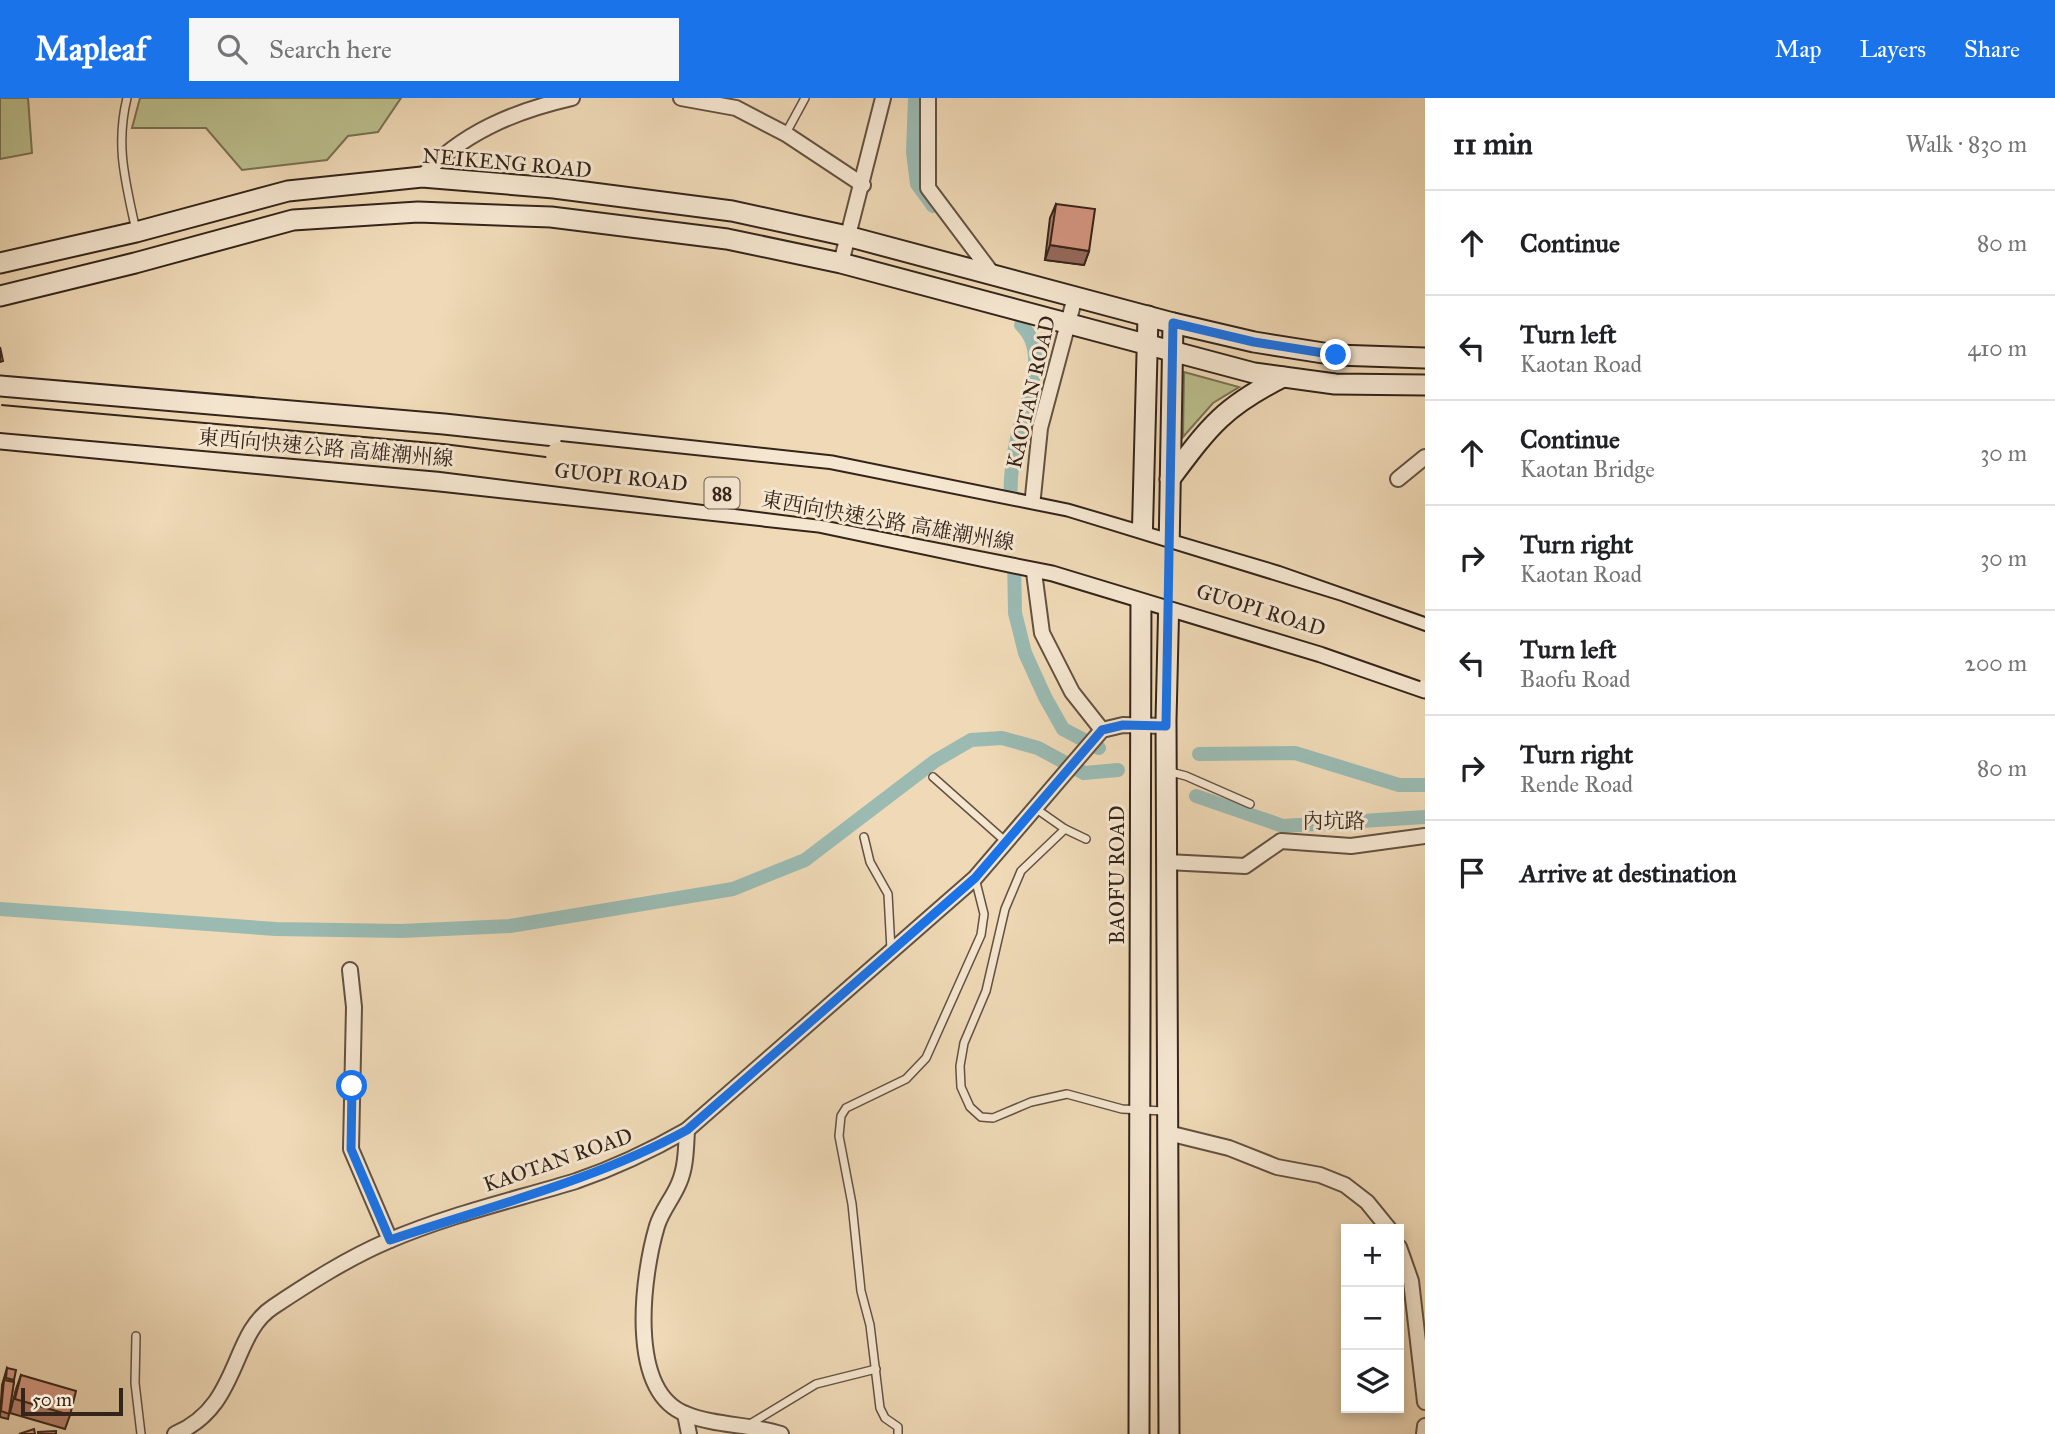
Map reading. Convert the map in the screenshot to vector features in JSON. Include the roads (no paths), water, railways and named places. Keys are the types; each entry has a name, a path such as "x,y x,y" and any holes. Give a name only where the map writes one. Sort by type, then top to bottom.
{"highway":[{"name":"東西向快速公路 高雄潮州線","path":"0,401 443,442 828,484 1063,530 1336,614 1425,646"},
{"name":"東西向快速公路 高雄潮州線","path":"0,419 442,458 823,506 1058,552 1328,634 1425,668"}],"street":[{"path":"422,177 461,140 503,120 572,98"},
{"path":"681,98 736,108 786,134 863,185"},
{"path":"841,263 883,98"},
{"path":"928,98 928,188 994,276"},
{"name":"NEIKENG ROAD","path":"0,263 136,232 288,191 422,177 554,188 732,211 848,236 1254,342 1336,355 1425,358"},
{"path":"0,296 293,219 418,212 575,220 727,239 841,263 1172,353 1283,377 1335,384 1425,385"},
{"name":"KAOTAN ROAD","path":"176,1434 190,1428 212,1407 229,1383 254,1325 270,1308 390,1240 579,1180 650,1151 687,1130 975,878 1099,733 1072,692 1042,633 1029,566 1026,506 1040,428 1075,297"},
{"name":"BAOFU ROAD","path":"1139,1434 1141,597 1148,316"},
{"path":"1169,1434 1166,726 1173,323"},
{"path":"1170,479 1210,425 1234,404 1283,377"},
{"name":"GUOPI ROAD","path":"0,386 444,424 832,466 1026,506 1169,543 1278,576 1425,628"},
{"name":"GUOPI ROAD","path":"0,439 440,481 819,522 1029,566 1321,652 1425,688"},
{"path":"1398,479 1425,457"},
{"path":"1099,733 1123,725 1166,726"},
{"name":"內坑路","path":"1167,862 1245,866 1281,841 1351,846 1425,836"},
{"path":"350,970 354,1007 351,1149 390,1240"},
{"path":"687,1130 685,1159 679,1183 662,1212 650,1254 643,1335 650,1369 659,1390 668,1402 685,1414 781,1434"},
{"path":"1168,1133 1229,1148 1277,1167 1320,1175 1345,1185 1367,1202 1385,1224"},
{"path":"1404,1261 1411,1281 1425,1402"},
{"path":"1411,1281 1425,1287"},
{"path":"685,1414 688,1434"},
{"path":"1424,1434 1425,1426"}],"lane":[{"path":"127,98 120,125 120,153 136,232"},
{"path":"786,134 805,98"},
{"path":"1166,771 1186,776 1250,804"},
{"path":"933,777 1005,841"},
{"path":"1034,807 1065,829 1086,839"},
{"path":"1065,829 1030,859 1005,909 986,991 964,1043 960,1066 961,1087 970,1107 981,1117 993,1118 1031,1102 1067,1094 1140,1111 1168,1111"},
{"path":"864,837 870,862 888,894 891,951"},
{"path":"898,1434 898,1427 885,1418 880,1408 870,1325 861,1291 852,1204 839,1136 841,1116 846,1108 906,1079 926,1058 981,935 984,914 975,878"},
{"path":"136,1336 135,1383 141,1434"},
{"path":"748,1426 817,1384 876,1369"}],"waterway":[{"path":"915,98 913,152 917,184 933,206"},
{"path":"1011,510 1014,453 1035,363 1030,336 1021,325"},
{"path":"1014,554 1015,613 1025,653 1063,729 1099,748"},
{"path":"0,909 276,929 401,931 510,926 733,889 805,860 935,761 971,740 1002,738 1038,748 1084,773 1118,770"},
{"path":"1199,754 1295,753 1399,785 1425,785"},
{"path":"1196,796 1283,826 1425,817"}]}
